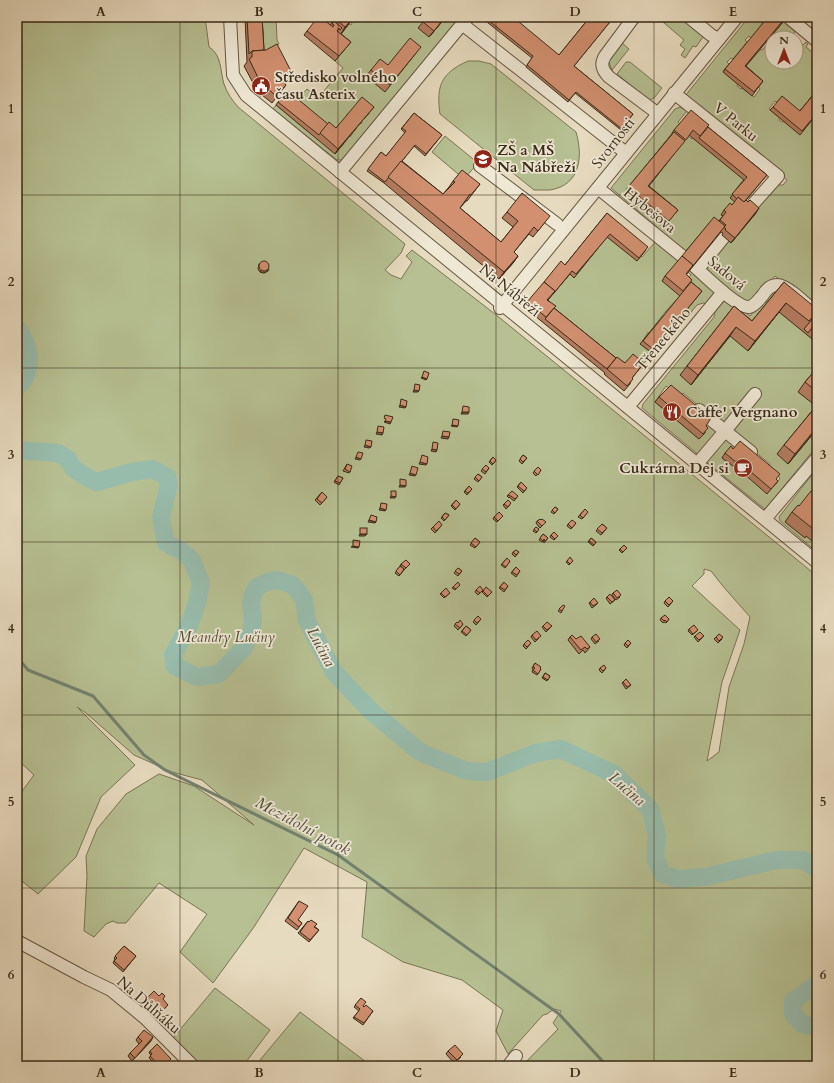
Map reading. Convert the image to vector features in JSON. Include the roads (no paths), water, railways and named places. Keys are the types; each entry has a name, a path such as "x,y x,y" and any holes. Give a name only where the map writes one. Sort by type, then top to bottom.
{"street":[{"name":"Na Nábřeží","path":"230,17 233,75 246,95 275,117 501,307 628,407 817,562"},
{"path":"634,17 602,60 602,68 609,77 657,113"},
{"path":"689,17 711,35 719,39"},
{"name":"Svornosti","path":"501,307 657,113 737,17"},
{"path":"788,17 817,41"},
{"path":"340,172 465,21 626,153"},
{"name":"V Parku","path":"674,93 778,176 754,203"},
{"path":"480,166 557,224"},
{"name":"Hybešova","path":"598,188 682,256"},
{"name":"Sadová","path":"724,237 695,267 723,292 739,304 748,307 754,305 768,288 777,285 785,288 817,314"},
{"name":"Třeneckého","path":"628,407 723,292"},
{"path":"696,464 755,394"},
{"path":"692,404 758,458"},
{"path":"765,519 817,458"},
{"name":"Na Důlňáku","path":"17,941 111,990 146,1018 192,1066"},
{"path":"508,1066 516,1056"}],"waterway":[{"name":"Lučina","path":"17,328 25,342 29,358 26,374 23,381 17,387"},
{"name":"Lučina","path":"17,450 58,453 68,459 73,468 86,477 97,482 132,472 153,469 167,477 169,484 161,518 166,543 180,550 192,560 201,583 197,603 189,626 173,655 175,666 197,677 219,674 244,648 251,632 253,621 251,602 257,587 267,582 278,580 293,585 304,600 307,621 334,672 371,711 420,752 467,771 487,772 536,753 561,749 614,774 651,810 657,836 655,858 662,874 678,879 705,877 777,860 803,860 817,869"},
{"name":"Mezidolní potok","path":"17,657 28,670 93,696 144,755 165,770 338,855 559,1014 607,1066"},
{"name":"Lučina","path":"817,984 793,1001 793,1014 802,1024 817,1027"}],"place":[{"name":"Středisko volného času Asterix","path":"261,86"},
{"name":"ZŠ a MŠ Na Nábřeží","path":"483,159"},
{"name":"Caffe' Vergnano","path":"672,412"},
{"name":"Cukrárna Dej si","path":"743,468"}],"park label":[{"name":"Meandry Lučiny","path":"226,637"}]}
